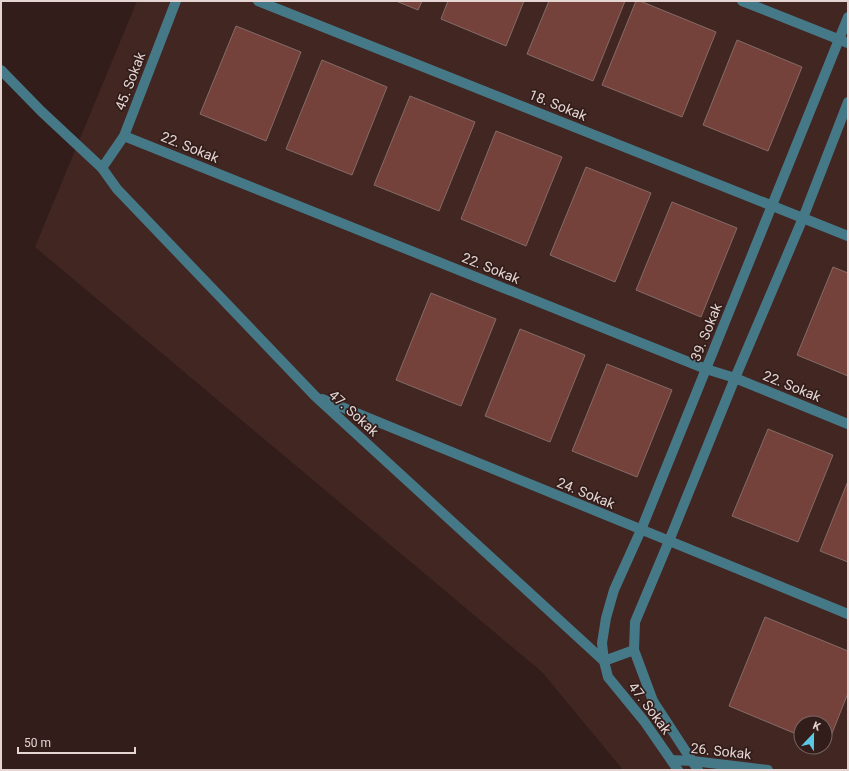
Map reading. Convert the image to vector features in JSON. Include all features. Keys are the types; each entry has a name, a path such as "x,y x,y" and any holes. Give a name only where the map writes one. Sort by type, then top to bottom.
{"street":[{"name":"45. Sokak","path":"102,168 124,136 176,1"},
{"name":"18. Sokak","path":"258,1 848,236"},
{"path":"742,1 843,41"},
{"name":"39. Sokak","path":"604,661 602,643 606,618 614,590 641,530 773,205 843,41 848,17"},
{"name":"47. Sokak","path":"1,70 41,111 102,168 117,189 314,396 604,661 608,677 644,721 678,770"},
{"path":"604,661 634,650 635,622 735,378 803,218 848,102"},
{"name":"22. Sokak","path":"124,136 706,369 735,378 848,424"},
{"name":"24. Sokak","path":"314,396 848,614"},
{"name":"47. Sokak","path":"634,650 653,701 696,766"},
{"name":"26. Sokak","path":"671,760 696,766 768,770"}],"shaded area":[{"path":"137,1 848,1 848,770 623,770 542,672 35,247"}],"building":[{"path":"396,1 422,1 418,10"},
{"path":"448,1 524,1 506,46 441,19"},
{"path":"549,1 625,1 593,81 527,54"},
{"path":"636,1 640,1 716,32 682,117 602,85"},
{"path":"236,26 301,52 266,141 200,114"},
{"path":"737,40 802,67 768,151 703,125"},
{"path":"322,60 387,87 352,175 286,149"},
{"path":"410,96 475,122 439,211 374,185"},
{"path":"496,131 562,157 526,246 461,219"},
{"path":"586,167 651,193 615,282 550,255"},
{"path":"672,202 737,228 701,317 636,290"},
{"path":"833,267 848,273 848,376 797,355"},
{"path":"431,293 496,319 461,406 396,380"},
{"path":"520,329 585,355 550,442 485,416"},
{"path":"607,364 672,390 637,477 572,451"},
{"path":"768,429 833,455 798,542 732,516"},
{"path":"848,481 848,562 820,551"},
{"path":"765,617 848,651 848,693 833,731 833,715 793,715 793,733 729,706"}]}
